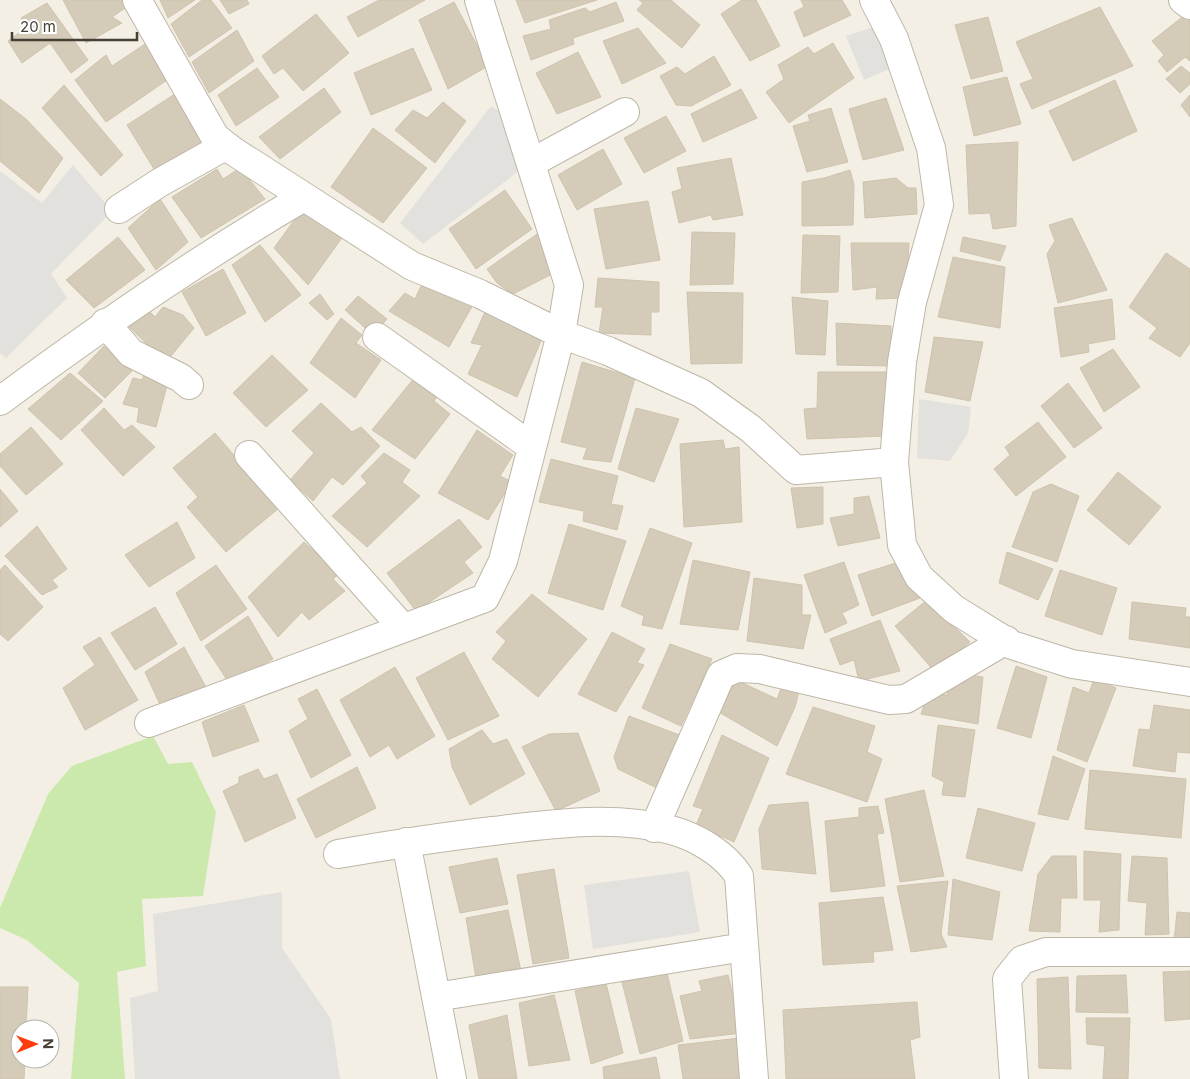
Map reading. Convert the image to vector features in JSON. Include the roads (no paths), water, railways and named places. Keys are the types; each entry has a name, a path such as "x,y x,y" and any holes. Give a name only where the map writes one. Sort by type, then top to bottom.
{"street":[{"path":"137,0 215,137 226,146 412,266 480,294 561,334 608,351 701,393 751,429 796,470 894,462"},
{"path":"149,723 486,598 503,561 561,334 569,285 480,0"},
{"path":"874,0 894,39 931,148 939,205 912,302 902,362 894,462 902,545 919,577 954,609 1012,645 1072,664 1190,682"},
{"path":"1184,0 1190,5"},
{"path":"530,163 625,112"},
{"path":"119,209 159,182 226,146"},
{"path":"0,401 105,323 242,234 304,197"},
{"path":"105,323 131,353 181,378 189,385"},
{"path":"377,337 532,447"},
{"path":"249,455 403,628"},
{"path":"654,828 721,675 737,668 760,670 889,700 906,699 1006,640"},
{"path":"338,854 406,842 546,824 621,822 672,830 707,846 730,862 739,876 754,1079"},
{"path":"406,842 452,1079"},
{"path":"436,997 744,947"},
{"path":"1014,1079 1007,979 1022,960 1046,952 1190,952"}]}
